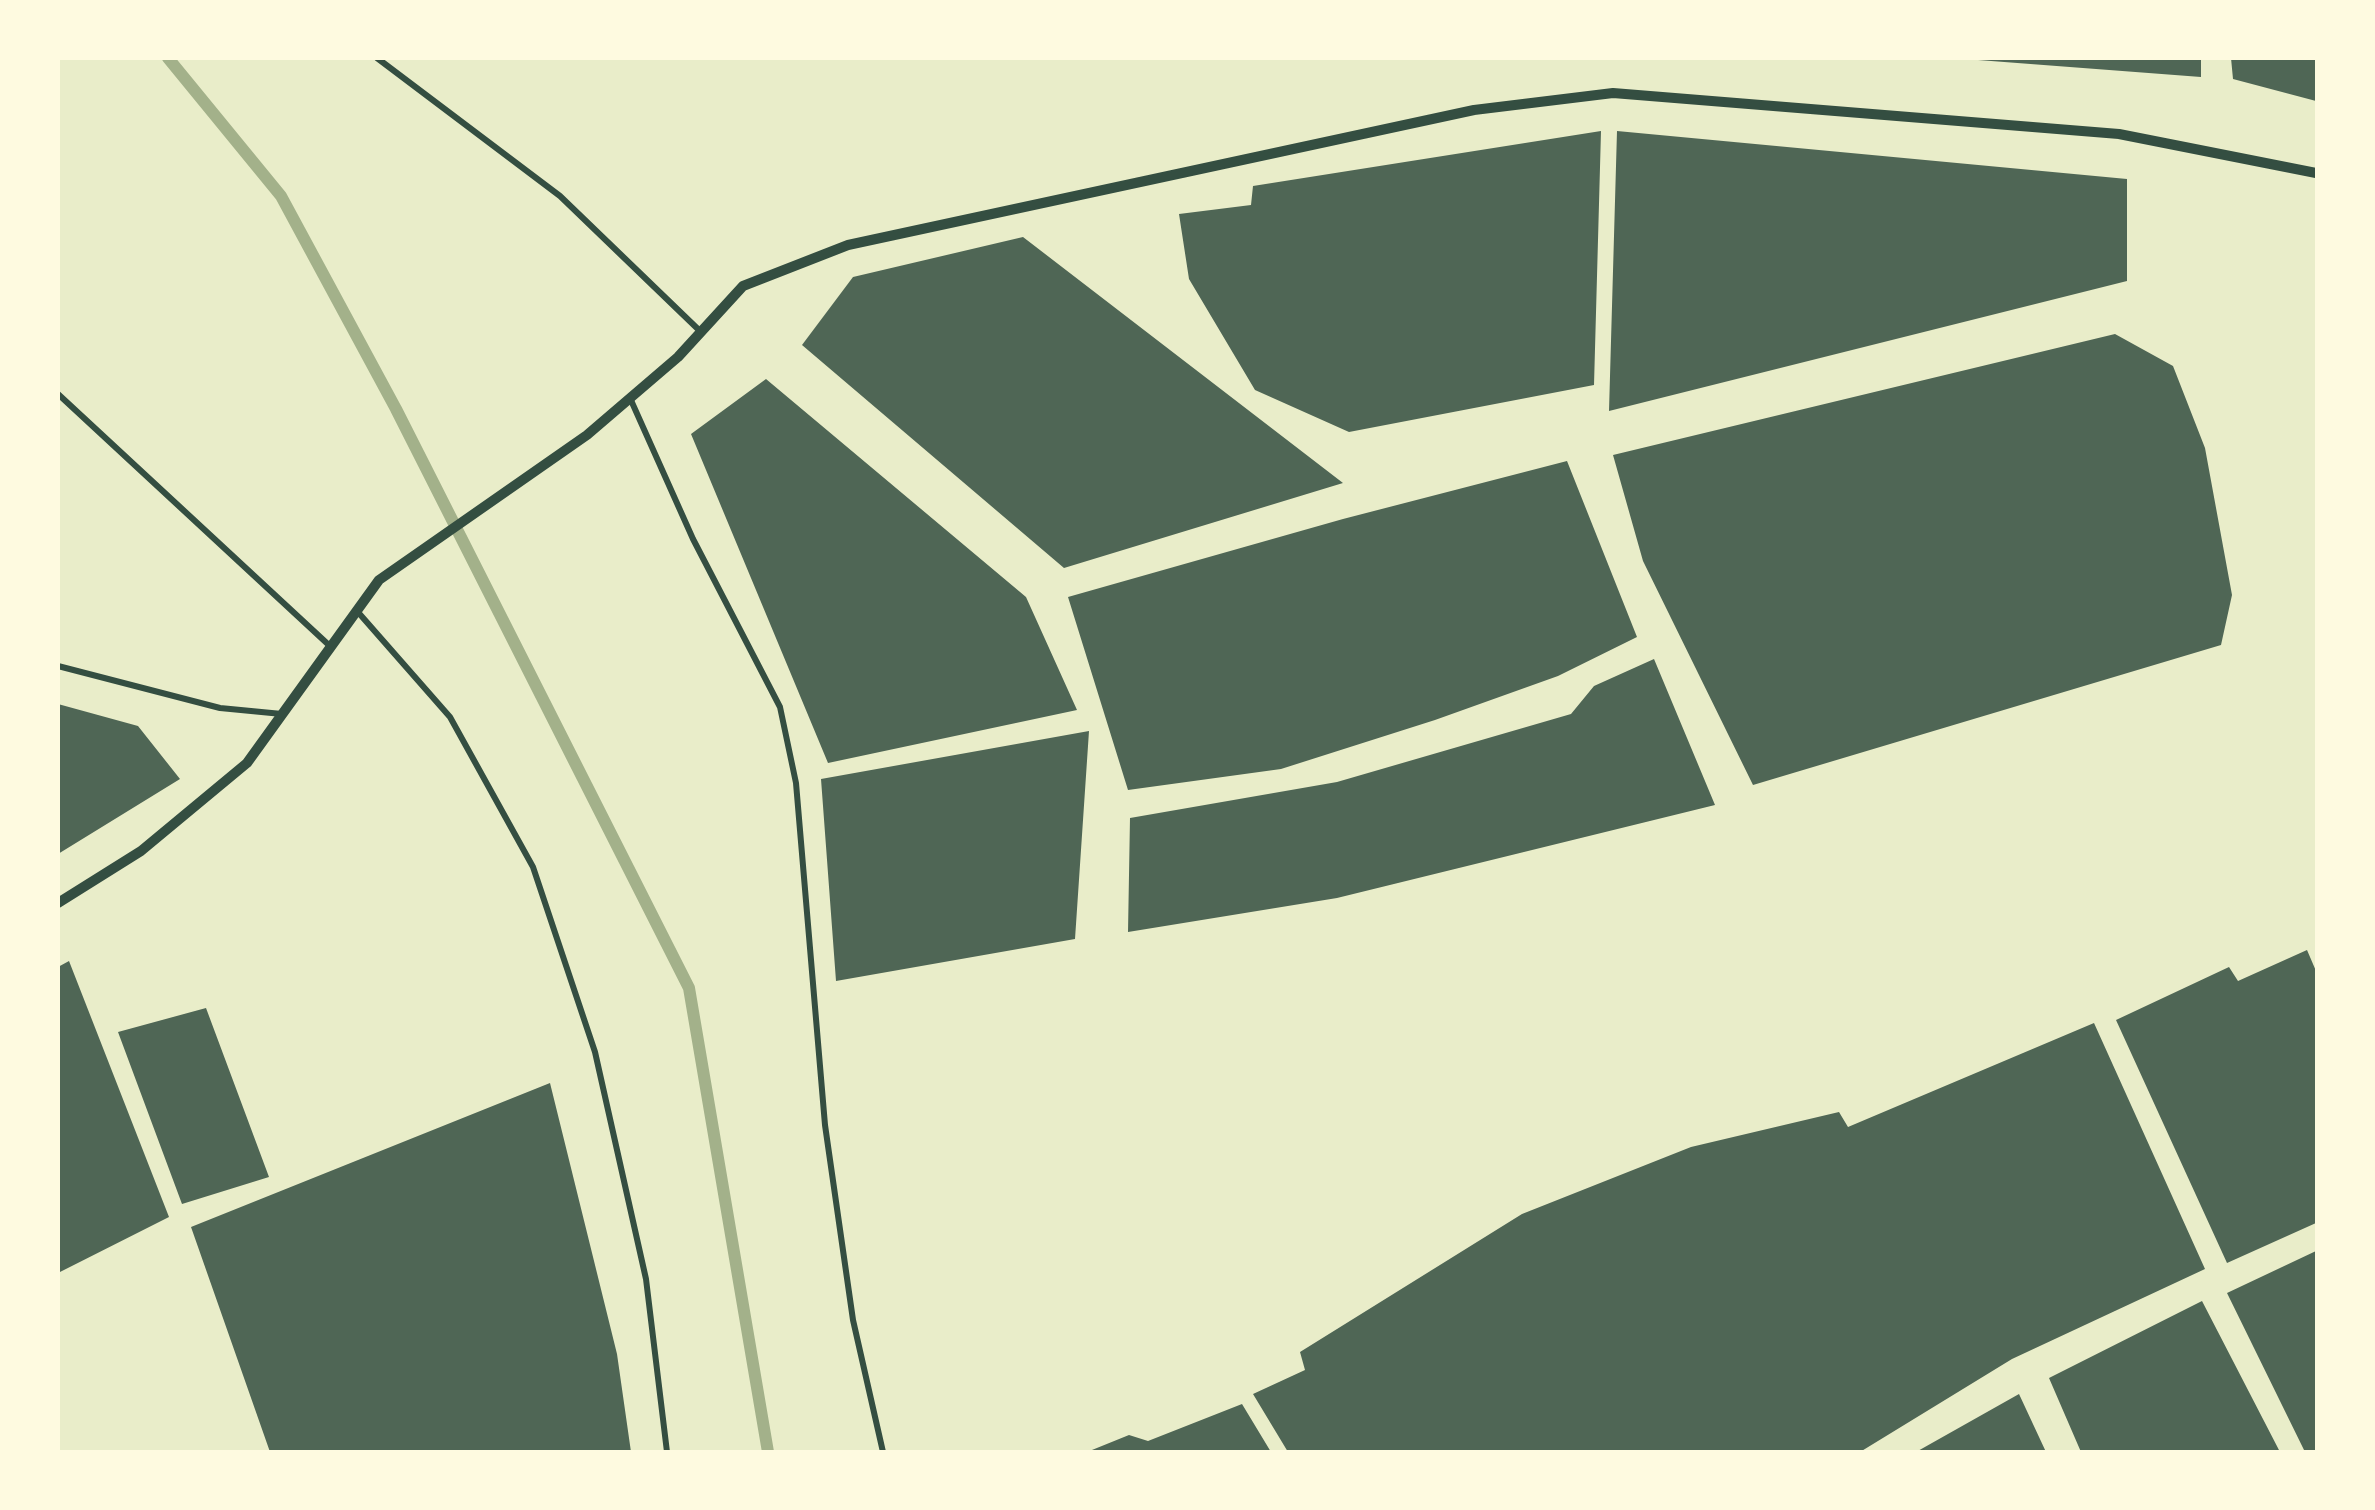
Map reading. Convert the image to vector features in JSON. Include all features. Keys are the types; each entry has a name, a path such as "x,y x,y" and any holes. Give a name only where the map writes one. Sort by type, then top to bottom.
{"street":[{"path":"377,58 560,196 701,332"},
{"path":"58,903 141,851 247,763 379,580 586,435 678,357 743,286 848,245 1474,110 1613,93 2119,134 2316,173"},
{"path":"58,393 331,647"},
{"path":"630,398 693,539 780,707 796,783 827,1136 853,1320 883,1452"},
{"path":"357,611 450,717 533,867 595,1052 646,1279 667,1452"},
{"path":"58,666 220,708 282,714"}],"building":[{"path":"1978,58 2201,58 2201,77 1978,60"},
{"path":"2231,58 2316,58 2316,101 2233,79"},
{"path":"1601,131 1594,385 1349,432 1255,390 1189,279 1179,214 1251,205 1253,186"},
{"path":"1617,131 2127,179 2127,281 1609,411"},
{"path":"1023,237 1343,483 1064,568 802,345 853,277"},
{"path":"2115,334 2173,366 2205,448 2232,595 2221,645 1753,785 1643,561 1613,455"},
{"path":"766,379 1026,597 1077,710 828,763 691,434"},
{"path":"1567,461 1637,637 1558,676 1435,720 1281,769 1128,790 1068,597 1343,519"},
{"path":"1654,659 1715,805 1337,898 1128,932 1130,818 1337,782 1571,714 1594,686"},
{"path":"58,704 138,726 180,779 58,854"},
{"path":"1089,731 1075,939 836,981 821,779"},
{"path":"2307,950 2316,971 2316,1223 2227,1263 2116,1020 2229,967 2238,981"},
{"path":"69,961 169,1217 58,1273 58,967"},
{"path":"206,1008 269,1177 182,1204 118,1032"},
{"path":"2094,1023 2205,1269 2012,1359 1860,1452 1288,1452 1253,1394 1305,1370 1300,1352 1522,1214 1691,1147 1839,1112 1848,1127"},
{"path":"550,1083 617,1354 631,1452 270,1452 191,1227"},
{"path":"2316,1251 2316,1452 2305,1452 2227,1293"},
{"path":"2202,1301 2280,1452 2081,1452 2049,1378"},
{"path":"2019,1394 2046,1452 1916,1452"},
{"path":"1242,1404 1271,1452 1087,1452 1129,1435 1148,1441"}],"waterway":[{"path":"168,58 281,196 396,409 689,988 768,1452"}]}
